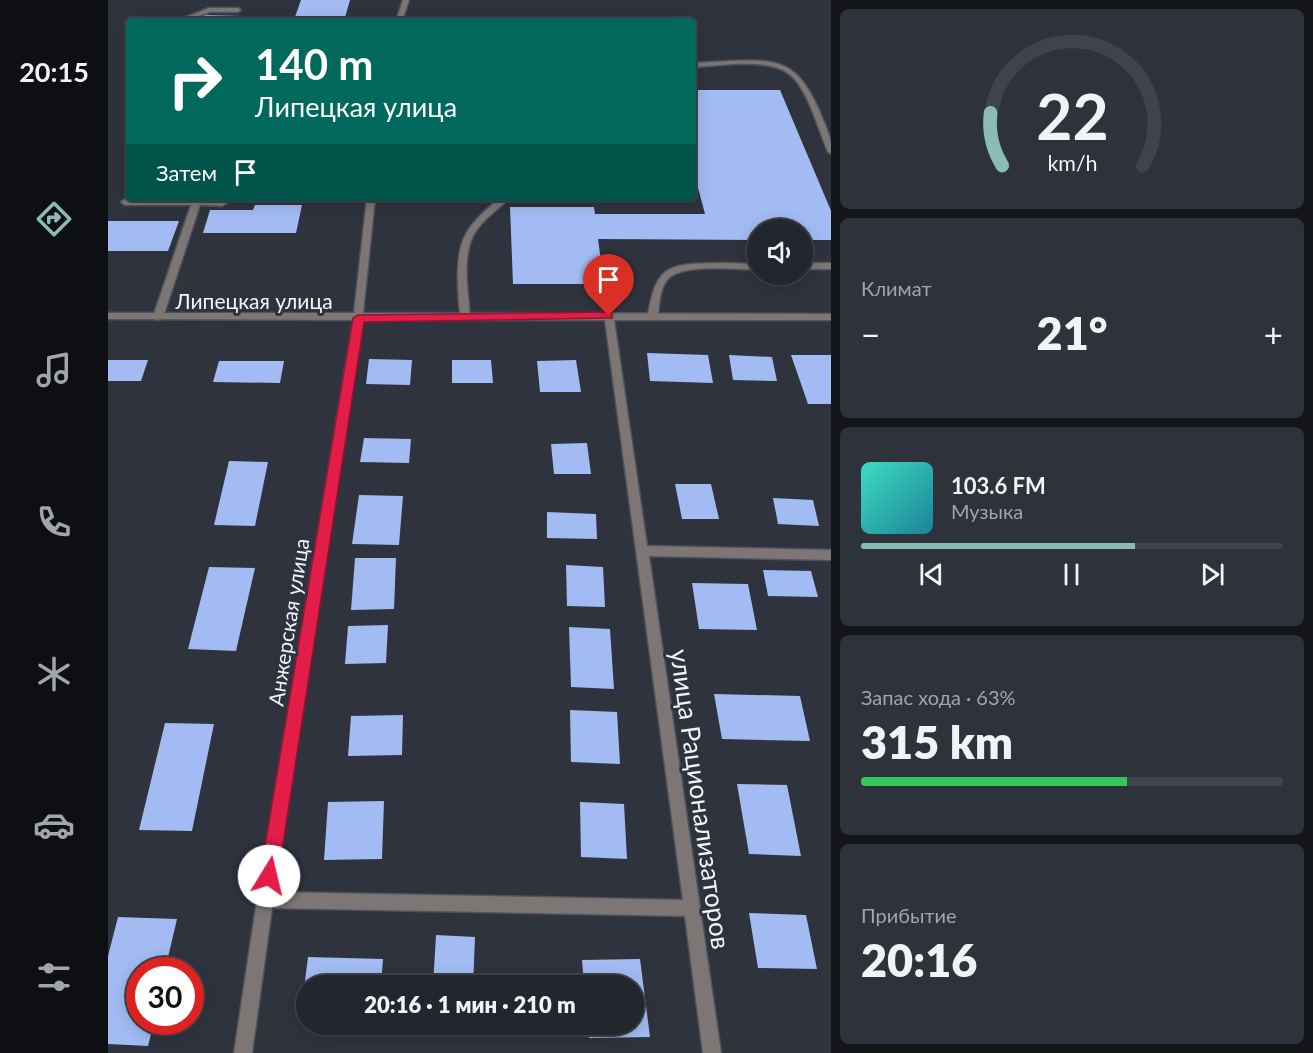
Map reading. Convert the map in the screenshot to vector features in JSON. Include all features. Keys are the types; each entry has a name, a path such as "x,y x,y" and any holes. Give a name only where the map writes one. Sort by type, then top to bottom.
{"street":[{"path":"400,18 406,0"},
{"path":"188,18 209,10 238,10"},
{"path":"696,65 758,63 778,66 791,72 800,82 831,152"},
{"path":"125,202 222,203 226,201"},
{"name":"Анжерская улица","path":"243,1053 265,900 358,318 371,201"},
{"path":"465,317 463,267 468,236 485,214 501,201"},
{"path":"158,317 196,203"},
{"path":"813,266 831,266"},
{"path":"653,316 659,286 666,274 683,268 747,267"},
{"name":"Липецкая улица","path":"108,316 831,317"},
{"name":"улица Рационализаторов","path":"609,316 712,1053"},
{"path":"641,551 831,555"},
{"path":"265,900 692,908"}],"building":[{"path":"301,0 350,0 345,18 196,18 198,15 295,17"},
{"path":"696,90 780,90 831,211 831,240 813,240 813,219 747,219 747,240 598,239 604,284 513,284 510,207 594,207 595,214 705,214 696,180"},
{"path":"262,201 298,201 298,203 262,203"},
{"path":"255,205 302,205 296,233 203,233 210,210 253,210"},
{"path":"108,221 179,221 168,251 108,251"},
{"path":"647,353 708,355 713,383 650,381"},
{"path":"729,355 772,357 777,381 733,380"},
{"path":"791,355 831,355 831,404 808,404"},
{"path":"369,359 412,360 410,385 366,384"},
{"path":"108,360 148,360 141,381 108,381"},
{"path":"452,360 491,360 493,383 452,383"},
{"path":"576,360 581,392 540,392 537,361"},
{"path":"219,361 284,361 280,383 213,382"},
{"path":"364,438 411,439 409,463 360,462"},
{"path":"587,443 591,474 554,474 551,444"},
{"path":"229,461 268,462 255,526 214,525"},
{"path":"675,484 711,484 719,519 682,519"},
{"path":"359,495 403,496 399,545 352,544"},
{"path":"773,498 813,500 819,526 778,524"},
{"path":"547,512 596,514 597,539 547,538"},
{"path":"355,558 396,558 394,609 351,610"},
{"path":"566,565 603,567 605,607 567,606"},
{"path":"209,567 255,568 236,651 188,649"},
{"path":"763,570 811,571 818,597 768,596"},
{"path":"692,583 748,584 757,630 699,629"},
{"path":"388,625 386,663 345,664 348,626"},
{"path":"569,627 610,629 614,689 571,687"},
{"path":"714,694 800,696 810,741 722,739"},
{"path":"570,710 617,712 620,764 571,762"},
{"path":"403,715 402,755 348,756 351,716"},
{"path":"165,723 214,724 192,831 139,830"},
{"path":"737,784 787,785 801,856 749,854"},
{"path":"384,801 382,859 324,860 328,802"},
{"path":"580,802 624,804 627,859 581,857"},
{"path":"749,913 806,915 817,969 758,968"},
{"path":"118,917 177,919 168,957 126,957 126,1035 151,1035 148,1046 108,1044 108,956"},
{"path":"436,935 475,937 473,975 434,975"},
{"path":"308,957 383,959 382,975 306,975"},
{"path":"640,959 642,975 583,975 582,960"},
{"path":"644,990 650,1037 589,1038 589,1035 644,1035"}],"route":[{"path":"269,876 358,318 609,316"}]}
